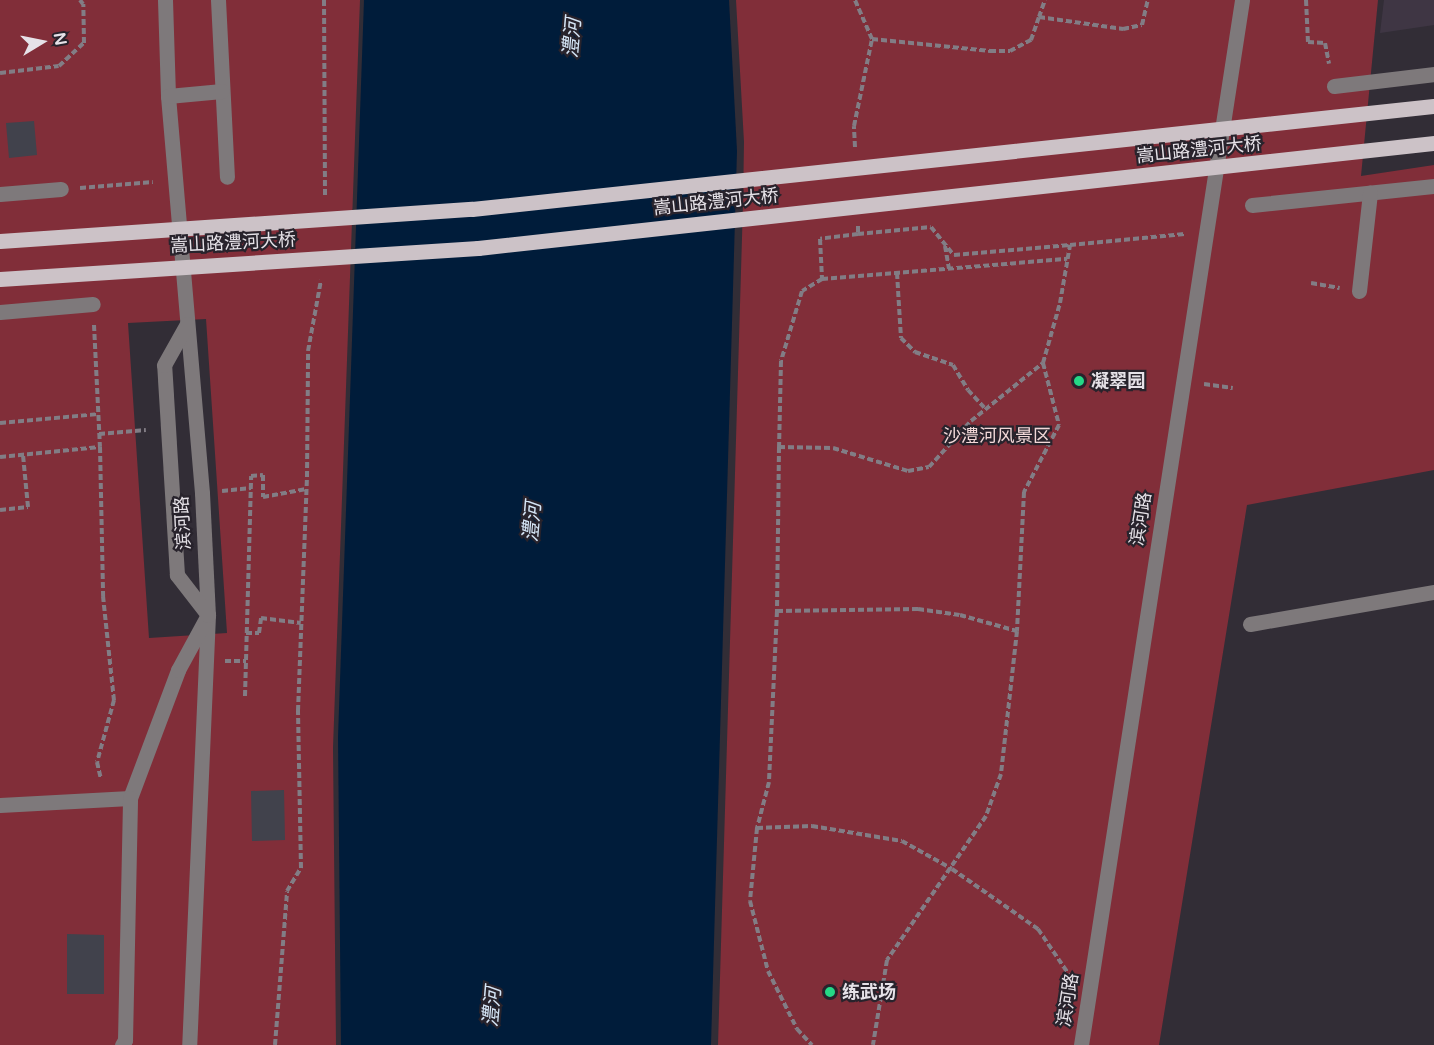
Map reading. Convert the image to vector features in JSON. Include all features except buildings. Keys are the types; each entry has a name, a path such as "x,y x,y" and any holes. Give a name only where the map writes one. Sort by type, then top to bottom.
{"main road":[{"name":"嵩山路澧河大桥","path":"0,241 472,209 1434,106"},
{"name":"嵩山路澧河大桥","path":"0,279 478,248 1434,144"}],"street":[{"name":"滨河路","path":"165,0 168,96 202,494 208,615 189,1045"},
{"path":"218,0 226,177"},
{"name":"滨河路","path":"1081,1045 1242,0"},
{"path":"1334,86 1434,74"},
{"path":"168,96 222,91"},
{"path":"1252,205 1434,186"},
{"path":"0,194 61,189"},
{"path":"1359,291 1370,193"},
{"path":"0,312 93,304"},
{"path":"122,1045 125,1040 130,798 178,670 208,615 177,574 164,366 187,324"},
{"path":"1250,624 1434,592"},
{"path":"0,805 130,798"}],"path":[{"path":"0,73 59,66 84,43 83,4 80,0"},
{"path":"324,0 325,199"},
{"path":"855,0 872,39 854,126 855,159"},
{"path":"872,39 1010,51 1031,40 1045,0"},
{"path":"1039,17 1124,29 1142,25 1148,0"},
{"path":"1306,0 1308,42 1325,43 1334,86"},
{"path":"61,189 175,180"},
{"path":"857,224 858,234"},
{"path":"822,279 820,239 858,234 932,227 954,255 1206,232"},
{"path":"945,244 949,269"},
{"path":"873,1045 887,960 986,816 1001,774 1017,631 1024,492 1059,425 1043,363 1060,303 1070,245"},
{"path":"812,1045 797,1029 768,971 750,902 757,828 769,783 777,611 781,362 802,291 822,279 1067,259"},
{"path":"275,1045 287,891 301,868 298,711 306,489 308,351 321,291 322,268"},
{"path":"897,273 901,338 915,352 953,365 968,390 986,410"},
{"path":"93,304 100,447 103,596 114,700 97,762 107,800"},
{"path":"779,447 833,448 908,471 929,467 944,448 1043,363"},
{"path":"0,423 98,414"},
{"path":"99,434 167,429"},
{"path":"0,457 100,447"},
{"path":"0,510 28,507 23,455"},
{"path":"245,696 251,476 263,475 263,497 306,489"},
{"path":"777,611 866,612 918,609 960,615 1017,631"},
{"path":"246,633 259,633 261,618 301,623"},
{"path":"757,828 812,826 902,841 951,869 1038,929 1088,1003"}],"shaded area":[{"path":"1384,0 1434,0 1434,25 1380,33"}],"green space":[{"path":"0,0 360,0 333,748 336,1045 0,1045","holes":["206,319 227,633 149,638 128,323"]},
{"name":"沙澧河风景区","path":"736,0 1378,0 1361,176 1434,165 1434,470 1247,505 1159,1045 718,1045 743,204 744,142"}],"water":[{"name":"澧河","path":"364,0 729,0 737,151 711,1045 341,1045 338,737"}],"place":[{"name":"凝翠园","path":"1079,381"},
{"name":"练武场","path":"830,992"}]}
